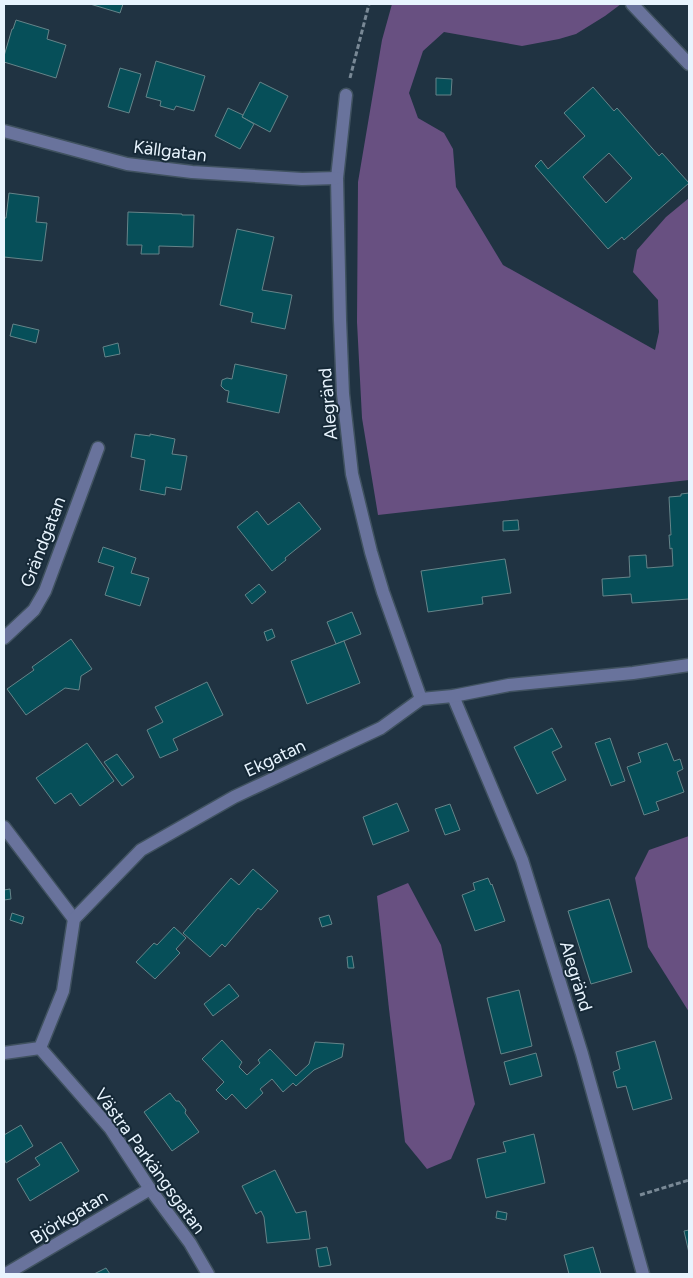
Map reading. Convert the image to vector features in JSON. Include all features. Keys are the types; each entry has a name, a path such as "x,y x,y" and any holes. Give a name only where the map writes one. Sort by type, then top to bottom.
{"street":[{"path":"632,4 689,64"},
{"name":"Alegränd","path":"346,95 337,178 343,385 352,474 373,560 421,699"},
{"name":"Källgatan","path":"4,131 127,164 192,172 302,179 337,178"},
{"name":"Grändgatan","path":"4,638 34,610 45,591 98,448"},
{"path":"421,699 453,696 509,685 633,673 689,665"},
{"name":"Alegränd","path":"453,696 522,860 582,1054 643,1274"},
{"name":"Ekgatan","path":"74,920 142,850 234,797 381,728 421,699"},
{"path":"4,827 74,920 63,992 40,1048 4,1053"},
{"name":"Västra Parkängsgatan","path":"40,1048 110,1128 150,1189 190,1243 208,1274"},
{"name":"Björkgatan","path":"6,1274 150,1189"}],"path":[{"path":"346,95 369,4"},
{"path":"623,1200 689,1180"}],"shaded area":[{"path":"392,4 621,4 576,34 522,46 444,32 423,51 409,93 418,118 444,133 453,149 456,187 503,265 655,350 659,332 658,300 633,272 637,250 666,217 689,198 689,480 378,515 362,418 357,322 358,182 382,40"},
{"path":"689,836 689,1012 648,947 635,878 649,850"},
{"path":"408,883 441,945 475,1104 451,1159 427,1169 405,1142 377,896"}],"building":[{"path":"90,4 123,4 120,13"},
{"path":"16,20 49,30 47,39 66,45 56,78 4,62 4,56"},
{"path":"156,61 205,76 194,111 176,106 174,110 160,106 161,101 146,97"},
{"path":"120,68 141,74 129,113 108,107"},
{"path":"436,78 452,79 451,95 436,95"},
{"path":"260,82 288,96 270,132 242,117"},
{"path":"593,87 614,111 617,108 659,156 662,153 689,183 624,240 622,237 608,249 535,166 541,160 548,169 585,136 564,113","holes":["609,153 632,178 606,203 583,177"]},
{"path":"228,108 243,115 242,117 254,124 240,149 215,136"},
{"path":"9,193 39,197 36,222 47,223 42,261 4,257 4,218 6,218"},
{"path":"128,212 194,215 193,247 159,246 159,254 141,254 142,245 127,245"},
{"path":"237,229 274,237 262,290 292,295 285,329 251,322 253,313 220,305"},
{"path":"13,324 39,330 36,343 10,336"},
{"path":"118,343 120,354 105,357 103,347"},
{"path":"235,364 287,375 279,413 227,402 229,391 221,386 222,380 232,379"},
{"path":"135,434 150,436 150,434 175,439 172,454 187,456 181,490 166,487 165,495 140,490 145,460 131,457"},
{"path":"689,493 689,599 632,603 631,594 603,596 602,579 630,577 629,556 646,555 647,568 673,566 669,535 671,535 669,497"},
{"path":"299,502 321,529 272,571 237,527 257,511 268,525"},
{"path":"518,520 519,530 503,531 503,521"},
{"path":"103,547 136,558 131,573 149,578 140,606 105,595 114,567 98,562"},
{"path":"505,559 511,593 482,597 483,604 428,612 421,571"},
{"path":"259,584 266,592 252,604 245,595"},
{"path":"352,612 361,634 336,644 327,622"},
{"path":"272,629 275,637 267,641 264,632"},
{"path":"71,639 92,669 81,676 79,690 65,688 26,715 7,689 34,670 32,667"},
{"path":"344,641 360,683 307,704 291,661"},
{"path":"207,682 223,715 173,739 178,750 160,758 147,730 163,722 155,707"},
{"path":"552,728 562,747 552,752 566,780 537,794 514,747"},
{"path":"610,738 625,781 611,786 595,743"},
{"path":"87,743 114,781 80,806 71,793 55,804 36,778"},
{"path":"667,743 674,761 680,759 683,769 677,772 684,792 656,802 659,810 644,815 627,767 641,762 638,753"},
{"path":"117,754 134,777 122,786 104,762"},
{"path":"397,803 409,831 373,845 363,817"},
{"path":"450,804 460,830 445,835 435,809"},
{"path":"253,869 278,891 261,910 258,908 225,947 222,944 210,957 183,933 231,878 239,885"},
{"path":"488,878 492,884 505,921 475,931 462,895 475,890 473,883"},
{"path":"10,889 11,899 4,900 4,890"},
{"path":"609,899 632,972 591,984 568,911"},
{"path":"12,913 24,917 22,924 10,920"},
{"path":"329,915 332,924 322,927 319,918"},
{"path":"174,927 186,938 176,949 180,953 155,979 136,962 154,943 157,945"},
{"path":"352,956 354,968 348,968 347,957"},
{"path":"229,984 239,996 213,1016 204,1004"},
{"path":"519,990 532,1046 501,1054 487,998"},
{"path":"222,1040 242,1062 239,1067 247,1075 260,1063 258,1060 270,1049 296,1076 309,1064 315,1042 344,1044 342,1057 314,1070 296,1086 293,1083 283,1092 272,1079 260,1089 263,1093 246,1109 232,1094 226,1100 216,1090 224,1082 202,1059"},
{"path":"655,1041 672,1099 633,1110 626,1086 617,1088 613,1072 620,1069 616,1052"},
{"path":"536,1053 542,1076 510,1085 504,1062"},
{"path":"170,1093 186,1110 185,1113 199,1132 172,1151 144,1112"},
{"path":"21,1125 33,1146 6,1163 4,1158 4,1135"},
{"path":"534,1134 545,1183 486,1198 477,1159 506,1152 503,1142"},
{"path":"61,1142 79,1171 30,1201 17,1179 40,1165 35,1158"},
{"path":"275,1170 296,1213 306,1211 310,1239 267,1243 264,1217 261,1211 256,1214 242,1186"},
{"path":"497,1211 507,1213 506,1220 496,1218"},
{"path":"689,1230 689,1253 684,1231"},
{"path":"327,1247 331,1265 319,1267 316,1249"},
{"path":"593,1247 601,1274 569,1274 564,1255"},
{"path":"106,1268 110,1274 94,1274"}]}
